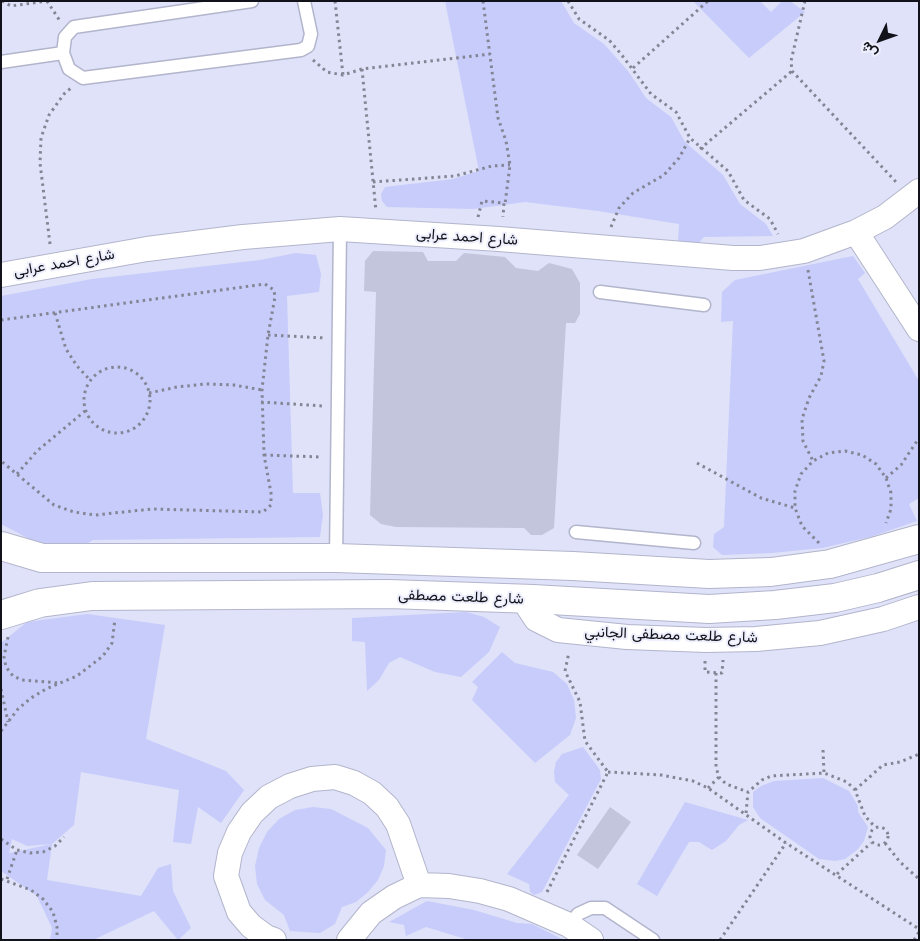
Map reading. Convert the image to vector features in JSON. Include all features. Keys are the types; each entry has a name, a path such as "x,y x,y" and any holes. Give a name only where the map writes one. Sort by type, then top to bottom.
{"street":[{"name":"شارع احمد عرابى","path":"1,275 157,248 340,229 733,258 796,252 856,232 885,217 915,194"},
{"path":"856,232 919,329"},
{"path":"1,546 42,558 336,558 573,566 709,574 770,572 839,563 919,539"},
{"name":"شارع طلعت مصطفى","path":"8,613 66,598 389,594 710,609 775,605 835,598 878,588 919,575"},
{"name":"شارع طلعت مصطفى الجانبي","path":"523,599 536,619 546,626 574,632 627,637 756,639 812,634 917,612"},
{"path":"274,940 266,937 251,926 239,912 226,876 230,853 239,832 252,813 269,797 290,786 312,779 335,777 354,783 372,793 387,807 398,824 419,885"},
{"path":"349,940 371,914 394,897 419,885 480,891 537,910 569,925 591,940"}],"lane":[{"path":"252,1 74,27 68,31 63,53 69,69 83,78 301,50 308,46 311,34 304,1"},
{"path":"1,62 63,53"},
{"path":"336,558 336,407 340,229"},
{"path":"600,292 704,305"},
{"path":"576,532 694,544"},
{"path":"569,925 578,914 590,908 605,908 652,940"}],"path":[{"path":"2,1 11,6 47,1 68,31"},
{"path":"335,1 343,75"},
{"path":"483,1 498,118 506,141 510,165 509,185 505,204"},
{"path":"568,1 579,19 608,40 633,68 651,94 676,112 690,138 700,149 728,171 744,200 770,219 796,252 824,361 821,376 809,398 802,419 803,441 813,461"},
{"path":"633,68 708,1"},
{"path":"805,1 791,61 792,71 915,194"},
{"path":"308,46 314,62 326,72 343,75 362,69 490,54"},
{"path":"362,69 378,231"},
{"path":"700,149 792,71"},
{"path":"52,265 40,163 41,138 49,115 64,94 83,78"},
{"path":"602,248 619,208 633,193 664,175 679,158 690,138"},
{"path":"373,182 454,176 492,166 510,165"},
{"path":"1,320 265,284 274,290 275,298 268,335 261,402 264,455 271,494 271,505 263,512 152,509 94,515 74,512 54,505 1,461"},
{"path":"55,313 66,349 77,366 90,380"},
{"path":"268,335 338,338"},
{"path":"124,368 140,376 149,394 148,410 144,419 138,426 122,433 104,431 96,426 85,411 84,395 90,380 105,369 124,368"},
{"path":"149,394 177,387 206,384 234,385 262,390"},
{"path":"261,402 336,407"},
{"path":"17,474 37,451 85,411"},
{"path":"886,478 901,465 919,438"},
{"path":"839,563 802,526 795,508 795,491 801,474 813,461 828,453 845,451 862,455 876,464 886,478 891,493 891,508 877,553"},
{"path":"264,455 337,458"},
{"path":"697,463 761,498 795,508"},
{"path":"1,732 31,698 91,668 112,642 118,597"},
{"path":"8,613 4,657 6,667 13,676 22,680 62,683"},
{"path":"574,632 565,671 580,702 586,741 608,772"},
{"path":"716,673 716,767 719,777 726,784 748,792"},
{"path":"1,689 8,723"},
{"path":"823,750 824,773"},
{"path":"855,790 883,765 900,762 919,754"},
{"path":"608,772 677,777 708,788 786,843 837,874 919,930 914,940"},
{"path":"537,910 608,772"},
{"path":"746,814 748,792 754,785 771,776 824,773 840,778 855,790 865,816 875,827"},
{"path":"708,788 719,777"},
{"path":"875,827 880,826 888,833 885,843"},
{"path":"875,827 869,836 872,842 876,845 885,843"},
{"path":"1,838 18,850 30,853 43,852 55,846 64,837"},
{"path":"837,874 872,842"},
{"path":"720,940 786,843"},
{"path":"885,843 900,862 919,879"},
{"path":"7,879 18,850"},
{"path":"1,879 7,879 31,890 43,899 53,912 57,927 57,940"}],"shaded area":[{"path":"445,1 561,1 574,23 604,44 628,71 646,98 671,117 685,142 723,175 740,204 766,224 773,236 704,237 698,244 678,241 679,224 525,202 473,209 387,207 382,201 381,194 385,187 453,179 479,171"},
{"path":"693,1 760,1 771,12 782,1 790,1 805,12 749,58"},
{"path":"296,253 316,255 321,274 319,292 287,296 293,493 320,493 323,515 320,537 93,540 82,547 39,544 1,524 1,296 92,279 260,260"},
{"path":"853,256 865,273 858,279 919,381 919,498 909,504 917,521 870,537 822,548 722,555 713,547 714,534 724,527 733,321 721,322 722,292 735,280"},
{"path":"466,612 484,617 500,627 489,652 461,677 435,672 400,657 389,663 379,680 367,691 365,642 352,641 352,618"},
{"path":"87,614 165,625 146,739 226,771 244,790 221,823 198,807 191,844 173,842 179,790 81,772 74,825 52,844 47,880 141,896 158,868 171,864 173,891 191,928 178,940 154,911 93,940 50,940 52,928 37,896 1,871 1,643 27,622","holes":["12,839 27,846 52,844 9,853"]},
{"path":"502,652 515,663 553,672 567,684 574,700 576,718 570,735 535,763 472,700 478,687 472,682"},
{"path":"583,747 600,770 601,779 542,892 534,895 530,892 529,884 507,874 569,795 555,782 556,762 562,754"},
{"path":"823,778 849,791 858,806 858,812 868,827 864,841 857,850 845,859 835,861 819,859 760,818 753,807 753,792 761,786 774,781"},
{"path":"685,802 748,820 739,825 726,841 712,850 699,842 689,842 657,896 637,884"},
{"path":"313,807 331,809 368,828 386,850 384,866 378,880 356,902 342,907 335,924 320,933 290,931 284,915 265,900 257,884 255,866 259,848 267,832 279,819 295,810"},
{"path":"427,901 474,910 517,923 532,924 564,940 469,940 426,927 406,936 404,925 389,922"}],"building":[{"path":"373,251 423,252 428,261 456,261 464,253 505,257 516,268 538,271 549,263 572,269 580,283 580,314 575,323 566,323 554,528 542,535 531,535 524,528 396,527 381,524 370,515 376,292 364,291 365,261"},
{"path":"610,807 631,822 598,869 577,855"}]}
